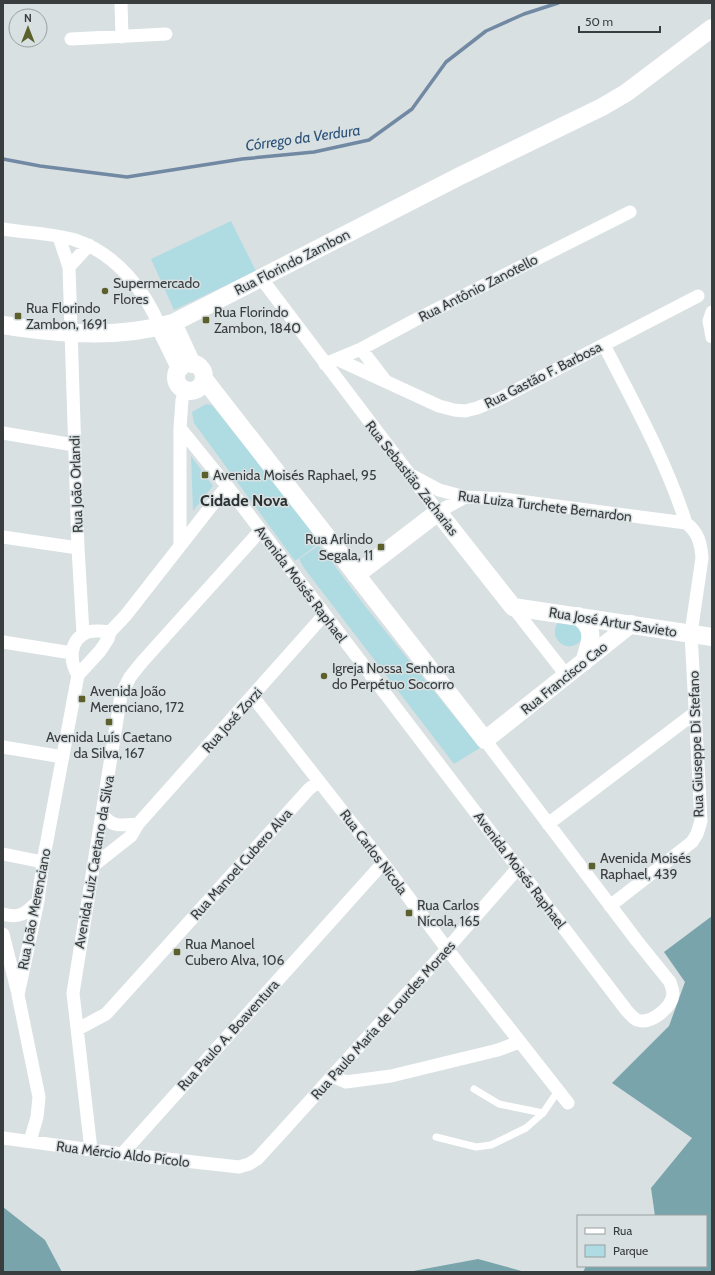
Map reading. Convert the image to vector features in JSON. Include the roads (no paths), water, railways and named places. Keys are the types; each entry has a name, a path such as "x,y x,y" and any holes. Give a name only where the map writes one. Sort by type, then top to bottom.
{"street":[{"path":"122,3 122,37"},
{"name":"Rua Florindo Zambon","path":"3,325 72,334 128,332 162,321 261,278 460,176 565,126 626,93 712,28"},
{"path":"71,39 166,34"},
{"name":"Rua Antônio Zanotello","path":"325,364 339,360 415,320 630,212"},
{"path":"3,229 74,240 89,245 102,252 126,274 162,321 186,366"},
{"name":"Rua João Orlandi","path":"60,237 70,267 74,445 78,548 84,634"},
{"path":"70,267 89,245"},
{"name":"Rua Sebastião Zacharias","path":"261,278 438,512 567,676"},
{"name":"Rua Gastão F. Barbosa","path":"339,360 384,379 439,406 465,411 499,399 698,296"},
{"path":"712,312 708,321 712,336"},
{"path":"604,344 678,497 686,523"},
{"path":"361,349 384,379"},
{"path":"186,366 201,369 204,379 197,389 185,390 177,383 177,373 186,366"},
{"name":"Avenida Moisés Raphael","path":"180,428 260,530 627,1011 638,1020 648,1020 663,1011 670,1002 673,992 670,982 610,906 485,740 204,379"},
{"path":"180,544 180,428 182,400 185,390"},
{"path":"3,433 74,445"},
{"name":"Rua Luiza Turchete Bernardon","path":"409,474 427,485 465,497 503,499 686,523"},
{"path":"78,675 100,651 108,639 110,632 126,615 226,486"},
{"path":"356,575 438,512 465,497"},
{"name":"Rua Giuseppe Di Stefano","path":"610,906 692,842 697,834 700,821 696,712 691,634 702,558 702,547 693,528 686,523"},
{"name":"Avenida Luiz Caetano da Silva","path":"91,1150 74,993 75,977 121,695 130,677 260,530"},
{"path":"3,537 78,548"},
{"name":"Rua José Artur Savieto","path":"513,607 712,637"},
{"name":"Rua José Zorzi","path":"94,866 131,836 138,824 324,615"},
{"path":"578,616 588,625 590,631 589,644 584,662"},
{"name":"Rua Francisco Cao","path":"485,740 631,624"},
{"path":"3,642 72,653 74,646 84,634 90,631 110,632"},
{"name":"Rua João Merenciano","path":"30,1141 37,1117 39,1097 18,995 38,901 43,862 78,675 72,663 72,653"},
{"name":"Rua Carlos Nicola","path":"252,697 383,863 447,950 568,1103"},
{"path":"548,824 696,712"},
{"path":"3,747 63,757"},
{"name":"Rua Manoel Cubero Alva","path":"78,1029 106,1014 309,789 319,781"},
{"path":"102,814 108,822 116,825 138,824"},
{"path":"3,854 43,862"},
{"name":"Rua Paulo A. Boaventura","path":"122,1154 383,863"},
{"name":"Rua Paulo Maria de Lourdes Moraes","path":"244,1166 256,1159 447,950 518,868"},
{"path":"3,914 18,917 24,915 38,901"},
{"path":"3,934 18,995"},
{"path":"332,1076 346,1082 391,1076 498,1050 519,1042"},
{"name":"Rua Mércio Aldo Pícolo","path":"3,1138 122,1154 230,1166 244,1166"}],"lane":[{"path":"474,1089 499,1104 543,1113"},
{"path":"436,1137 476,1147 491,1145 526,1128 543,1113 558,1091"}],"waterway":[{"name":"Córrego da Verdura","path":"3,159 40,166 127,177 242,159 314,152 369,140 412,109 446,62 486,31 524,14 558,3"}],"place":[{"name":"Supermercado Flores","path":"105,291"},
{"name":"Rua Florindo Zambon, 1691","path":"18,316"},
{"name":"Rua Florindo Zambon, 1840","path":"206,320"},
{"name":"Avenida Moisés Raphael, 95","path":"205,475"},
{"name":"Rua Arlindo Segala, 11","path":"381,547"},
{"name":"Igreja Nossa Senhora do Perpétuo Socorro","path":"324,676"},
{"name":"Avenida João Merenciano, 172","path":"82,699"},
{"name":"Avenida Luís Caetano da Silva, 167","path":"109,722"},
{"name":"Avenida Moisés Raphael, 439","path":"592,866"},
{"name":"Rua Carlos Nícola, 165","path":"409,913"},
{"name":"Rua Manoel Cubero Alva, 106","path":"177,952"}],"district":[{"name":"Cidade Nova","path":"244,500"}]}
